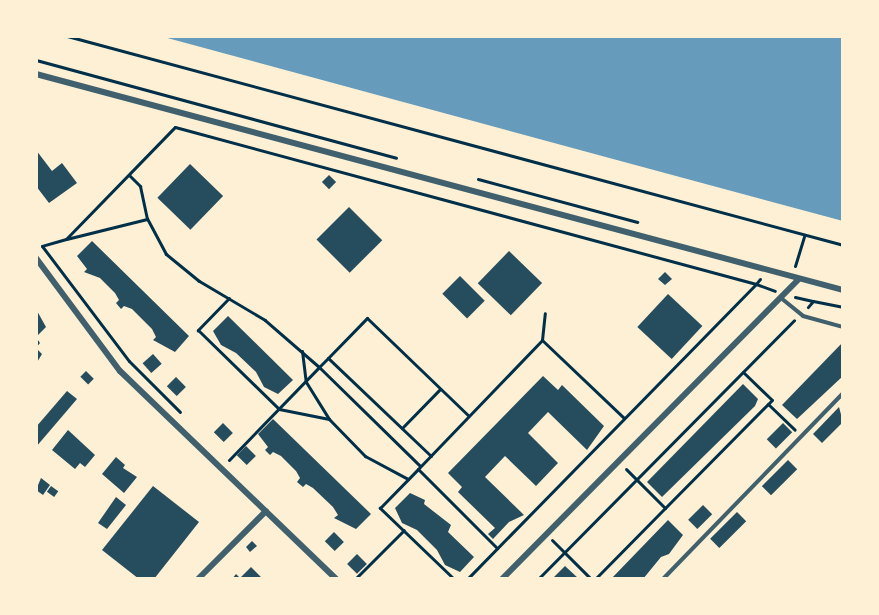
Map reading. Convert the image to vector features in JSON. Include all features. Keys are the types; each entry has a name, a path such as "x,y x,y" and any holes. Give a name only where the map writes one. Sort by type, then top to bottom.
{"street":[{"path":"36,74 765,272 843,290"},
{"path":"36,258 120,371 336,579"},
{"path":"502,579 798,280"},
{"path":"198,579 266,511"}],"lane":[{"path":"783,296 800,314 843,327"},
{"path":"663,579 843,393"}],"path":[{"path":"67,36 843,246"},
{"path":"36,60 404,160"},
{"path":"66,239 175,127 756,284 783,296 843,307"},
{"path":"129,174 140,186 147,219 166,254 266,320 302,351 497,548"},
{"path":"472,178 644,224"},
{"path":"147,219 42,246 129,361 187,419"},
{"path":"786,264 795,266 804,236"},
{"path":"466,579 756,284 765,272"},
{"path":"230,298 198,330 279,409 329,419"},
{"path":"538,579 813,301"},
{"path":"454,579 380,508 542,340 545,313"},
{"path":"229,460 367,318 468,416"},
{"path":"542,340 624,419"},
{"path":"302,351 306,382 329,419 365,456 408,479"},
{"path":"328,358 431,456"},
{"path":"546,535 593,579 772,400 743,372"},
{"path":"402,428 440,389"},
{"path":"768,404 801,436"},
{"path":"221,452 237,468"},
{"path":"619,462 665,508"},
{"path":"355,579 404,530"}],"water":[{"path":"160,36 843,36 843,221 602,156"}],"building":[{"path":"36,150 52,171 62,163 77,183 49,203 36,186"},
{"path":"190,164 223,196 190,230 157,198"},
{"path":"329,175 336,182 329,189 322,182"},
{"path":"349,207 382,240 350,273 316,240"},
{"path":"92,241 189,336 175,352 153,340 156,337 152,329 132,309 124,306 121,309 116,303 119,300 115,293 100,278 84,272 87,269 77,256"},
{"path":"509,251 542,283 511,315 478,283"},
{"path":"665,272 672,279 665,285 658,279"},
{"path":"460,276 485,301 467,318 442,294"},
{"path":"668,294 702,326 672,359 637,327"},
{"path":"36,309 46,327 36,337"},
{"path":"228,316 293,380 278,394 264,387 256,372 236,353 221,345 213,331"},
{"path":"843,342 843,376 797,419 782,405"},
{"path":"36,348 42,354 36,364"},
{"path":"153,354 162,364 151,373 143,363"},
{"path":"86,371 94,379 88,384 80,377"},
{"path":"543,376 558,390 562,385 604,426 587,450 548,412 528,433 558,463 536,486 505,456 485,477 524,515 509,522 493,539 488,534 495,528 458,492 462,487 448,473"},
{"path":"176,377 186,387 177,396 167,386"},
{"path":"743,384 758,399 755,406 662,497 647,482"},
{"path":"67,391 77,399 36,447 36,427"},
{"path":"839,407 843,422 822,443 813,434"},
{"path":"273,419 371,514 356,529 334,518 338,515 333,507 313,488 306,484 303,487 297,482 300,478 296,471 281,456 273,452 270,455 265,450 268,447 258,434"},
{"path":"223,423 233,433 224,442 214,432"},
{"path":"783,423 792,432 776,448 767,439"},
{"path":"68,430 95,455 85,467 80,463 75,469 52,450"},
{"path":"246,446 256,456 247,465 237,455"},
{"path":"116,457 125,465 123,468 137,477 124,493 102,474"},
{"path":"788,460 797,469 771,495 762,486"},
{"path":"41,478 50,485 43,495 36,490"},
{"path":"51,486 58,491 54,497 47,492"},
{"path":"153,486 199,522 154,579 139,579 102,550"},
{"path":"410,493 425,500 424,504 451,525 448,532 474,557 460,572 445,565 437,550 417,530 402,523 395,508"},
{"path":"116,497 126,505 107,529 98,523"},
{"path":"703,505 712,514 697,529 688,520"},
{"path":"737,512 746,521 719,548 710,539"},
{"path":"668,520 683,535 669,554 661,557 643,579 611,579"},
{"path":"334,532 344,542 335,551 325,541"},
{"path":"252,541 257,546 250,552 246,547"},
{"path":"357,554 367,564 357,574 347,564"},
{"path":"565,566 579,579 552,579"},
{"path":"251,567 263,579 232,579 236,574 240,578"}]}
